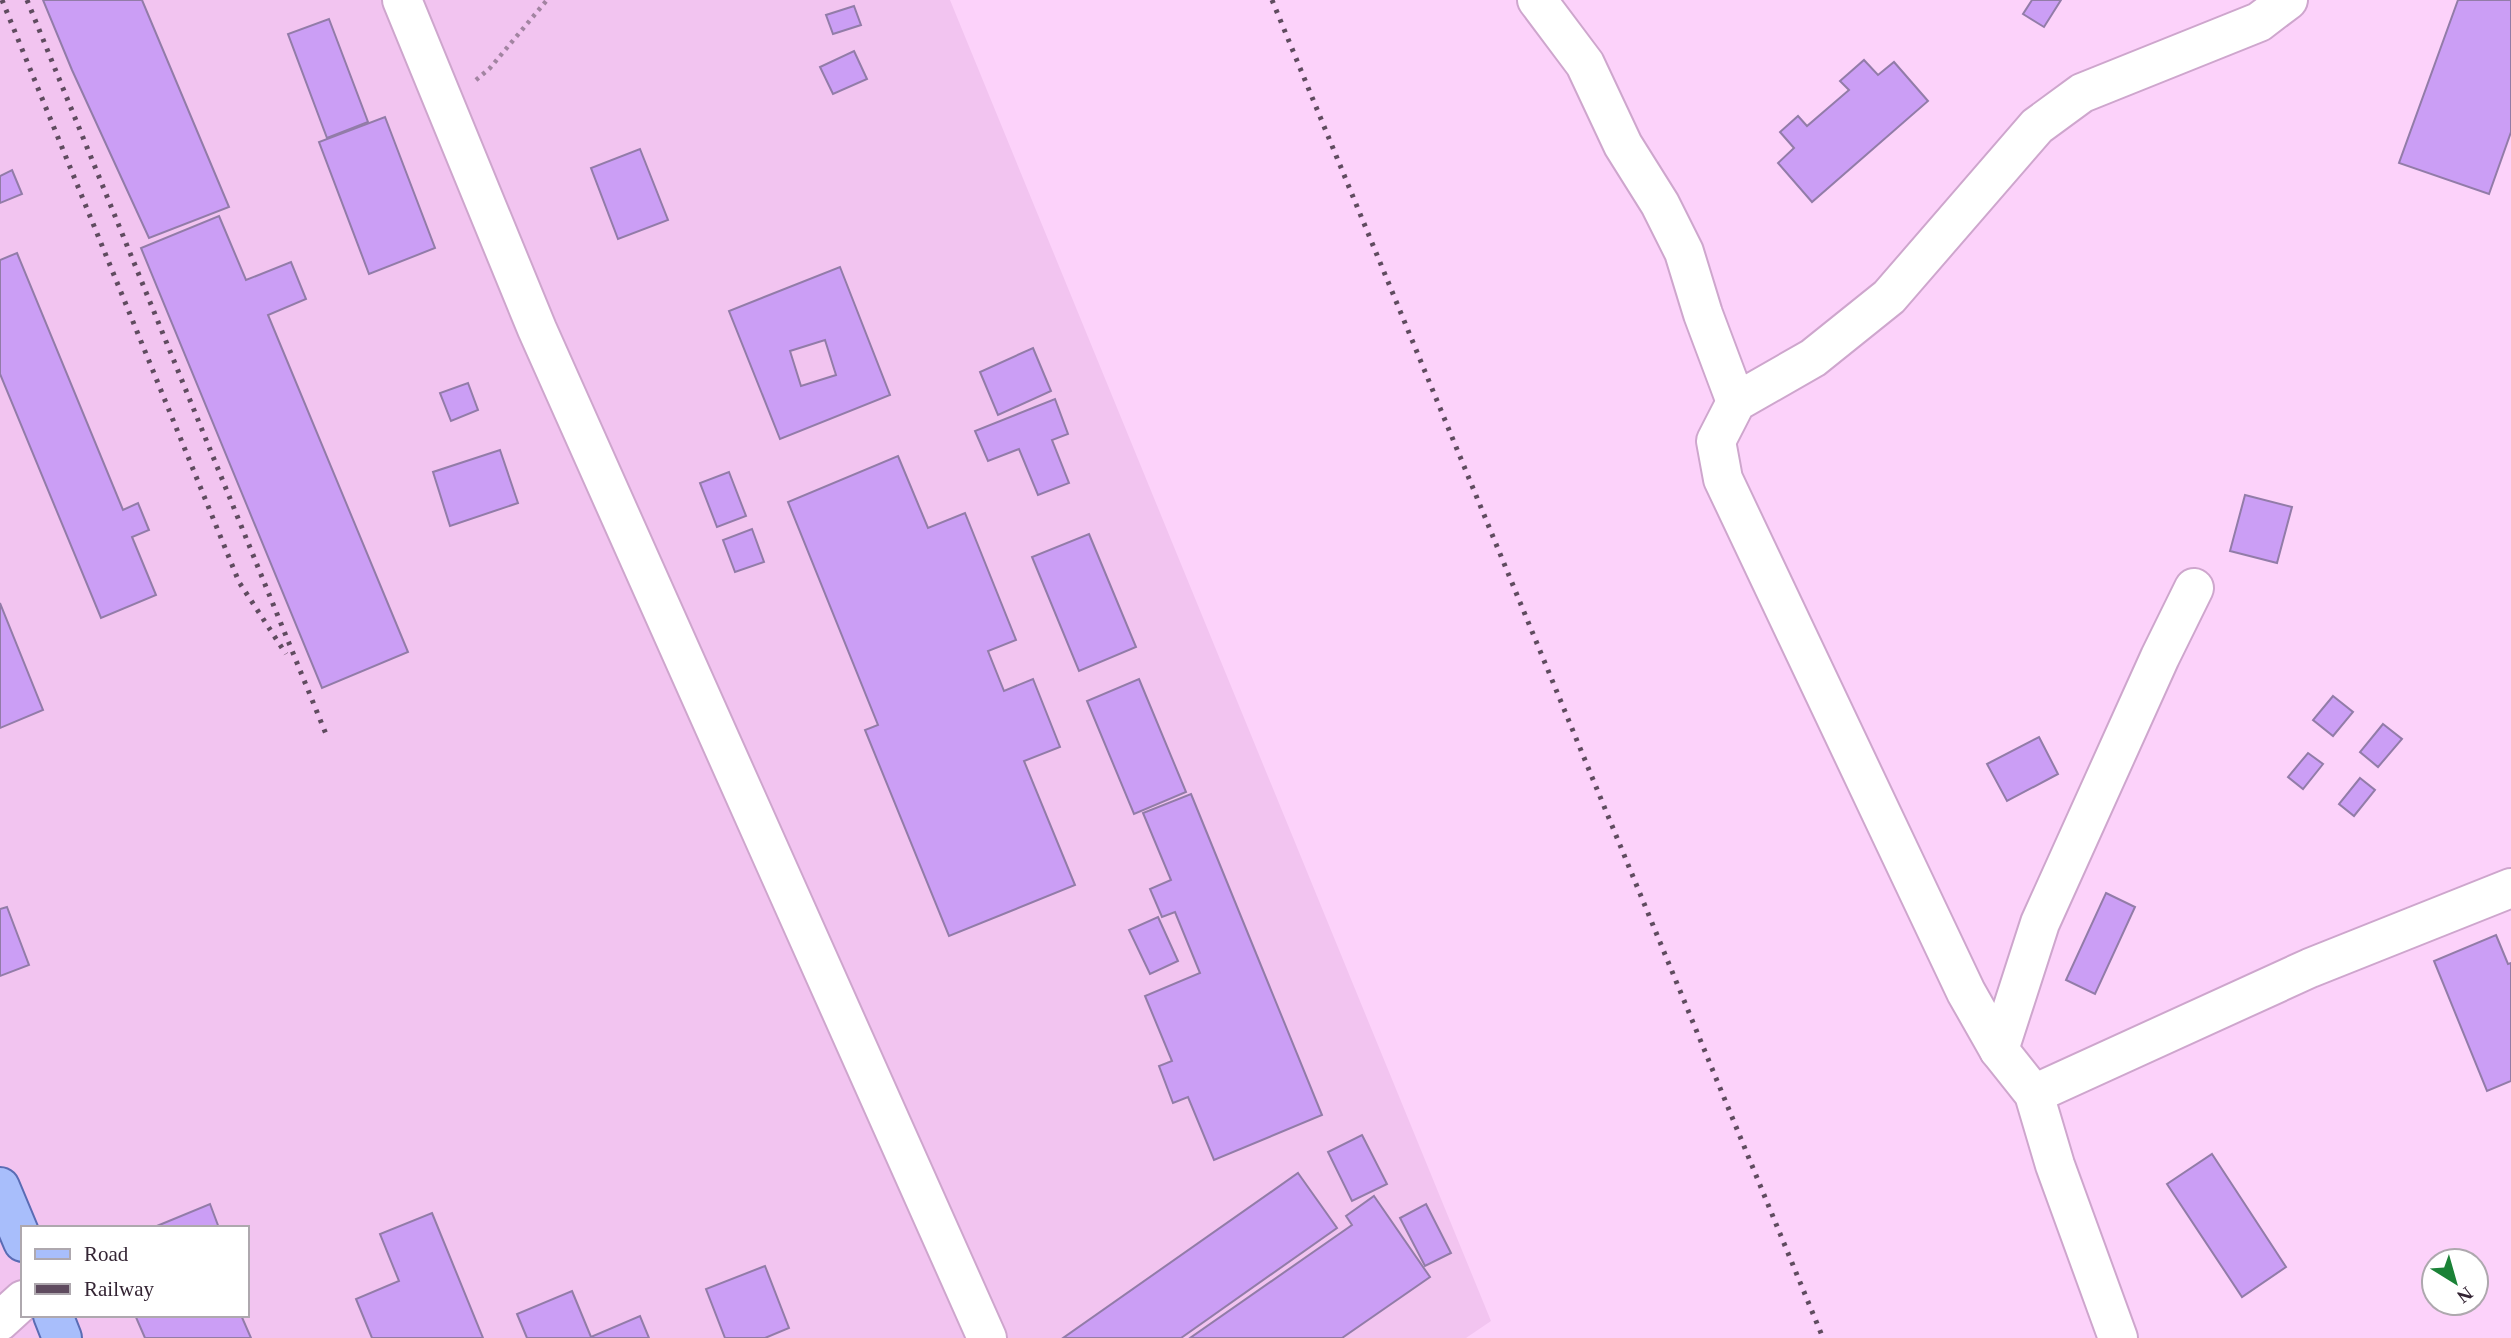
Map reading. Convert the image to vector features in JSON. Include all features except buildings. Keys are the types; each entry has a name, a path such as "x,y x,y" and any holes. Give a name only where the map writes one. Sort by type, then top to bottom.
{"main road":[{"path":"0,1187 21,1237"},
{"path":"54,1317 62,1338"}],"street":[{"path":"402,0 543,342 987,1338"},
{"path":"1537,0 1585,64 1623,145 1660,204 1684,252 1703,314 1736,402"},
{"path":"2118,1338 2055,1165 2034,1094 1999,1050 1966,992 1723,479 1716,440 1736,402 1813,358 1889,298 2037,126 2082,93 2259,22 2288,0"},
{"path":"1999,1050 2040,923 2194,588"},
{"path":"2034,1094 2310,968 2511,888"},
{"path":"0,1321 21,1302"}],"path":[{"path":"445,106 490,68 547,0"}],"shaded area":[{"path":"0,0 950,0 1491,1321 1466,1338 0,1338"}],"railway":[{"path":"2,0 239,582 286,654"},
{"path":"27,0 328,739"},
{"path":"1272,0 1823,1338"}]}
